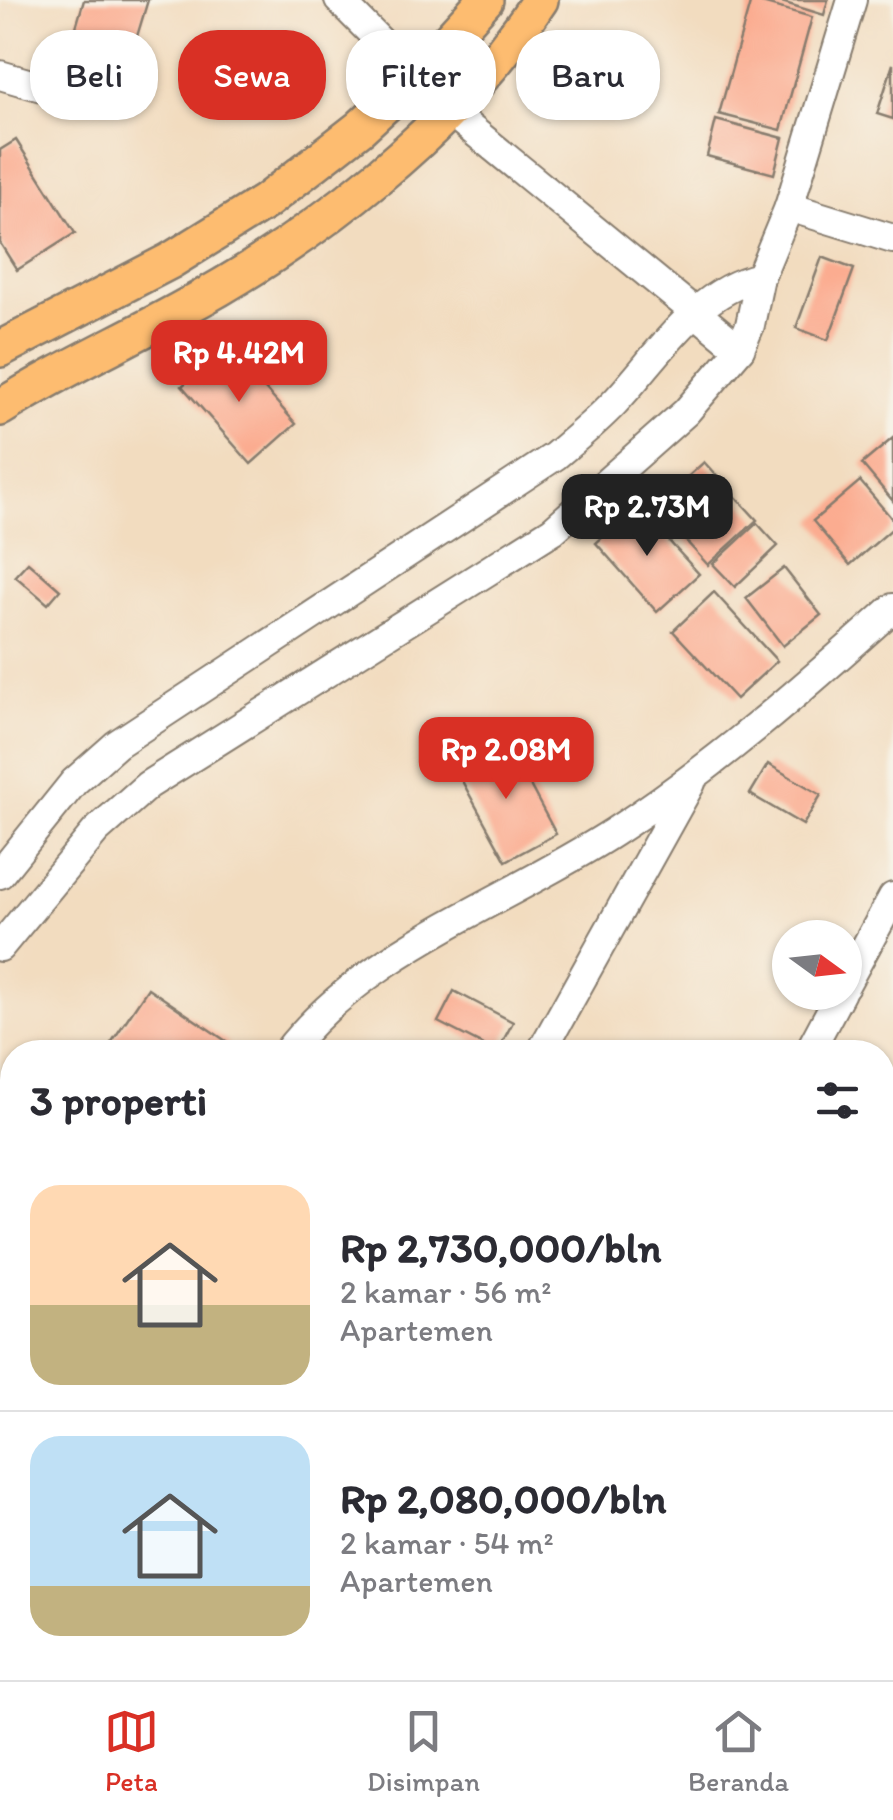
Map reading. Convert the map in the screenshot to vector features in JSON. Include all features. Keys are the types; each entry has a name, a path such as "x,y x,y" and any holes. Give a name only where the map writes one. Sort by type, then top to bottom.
{"main road":[{"path":"458,30 485,0"},
{"path":"496,53 540,0"},
{"path":"0,349 223,230 369,120"},
{"path":"0,408 60,370 182,310 267,260 352,197 437,120"}],"street":[{"path":"339,0 369,30"},
{"path":"0,947 96,831 148,785 554,530 686,412 740,349 750,326 760,277 789,207 852,0"},
{"path":"0,75 30,84"},
{"path":"460,120 740,349"},
{"path":"789,207 893,239"},
{"path":"0,874 74,782 117,744 556,456 611,407 695,311 734,283 760,277"},
{"path":"296,1040 361,978 614,832 795,696 893,608"},
{"path":"548,1040 696,772"},
{"path":"862,954 893,897"},
{"path":"815,1040 831,1010"}],"building":[{"path":"84,0 148,0 139,30 75,30"},
{"path":"751,0 812,17 781,130 719,114"},
{"path":"775,0 828,0 824,15"},
{"path":"893,64 893,119 877,114"},
{"path":"716,120 783,138 774,174 707,156"},
{"path":"16,140 75,233 17,270 0,243 0,150"},
{"path":"822,257 854,269 828,340 796,328"},
{"path":"227,346 296,424 251,464 182,386"},
{"path":"893,438 893,501 862,464"},
{"path":"704,462 757,520 708,565 655,507"},
{"path":"860,481 893,520 893,528 850,565 813,521"},
{"path":"637,506 699,574 657,612 596,543"},
{"path":"757,523 778,546 735,587 713,564"},
{"path":"28,562 60,590 48,604 15,576"},
{"path":"784,568 821,615 783,646 746,598"},
{"path":"714,592 777,661 736,699 673,631"},
{"path":"507,742 556,834 506,861 456,770"},
{"path":"768,764 821,795 803,825 750,794"},
{"path":"148,988 225,1040 113,1040"},
{"path":"454,991 513,1022 503,1040 473,1040 438,1022"}]}
